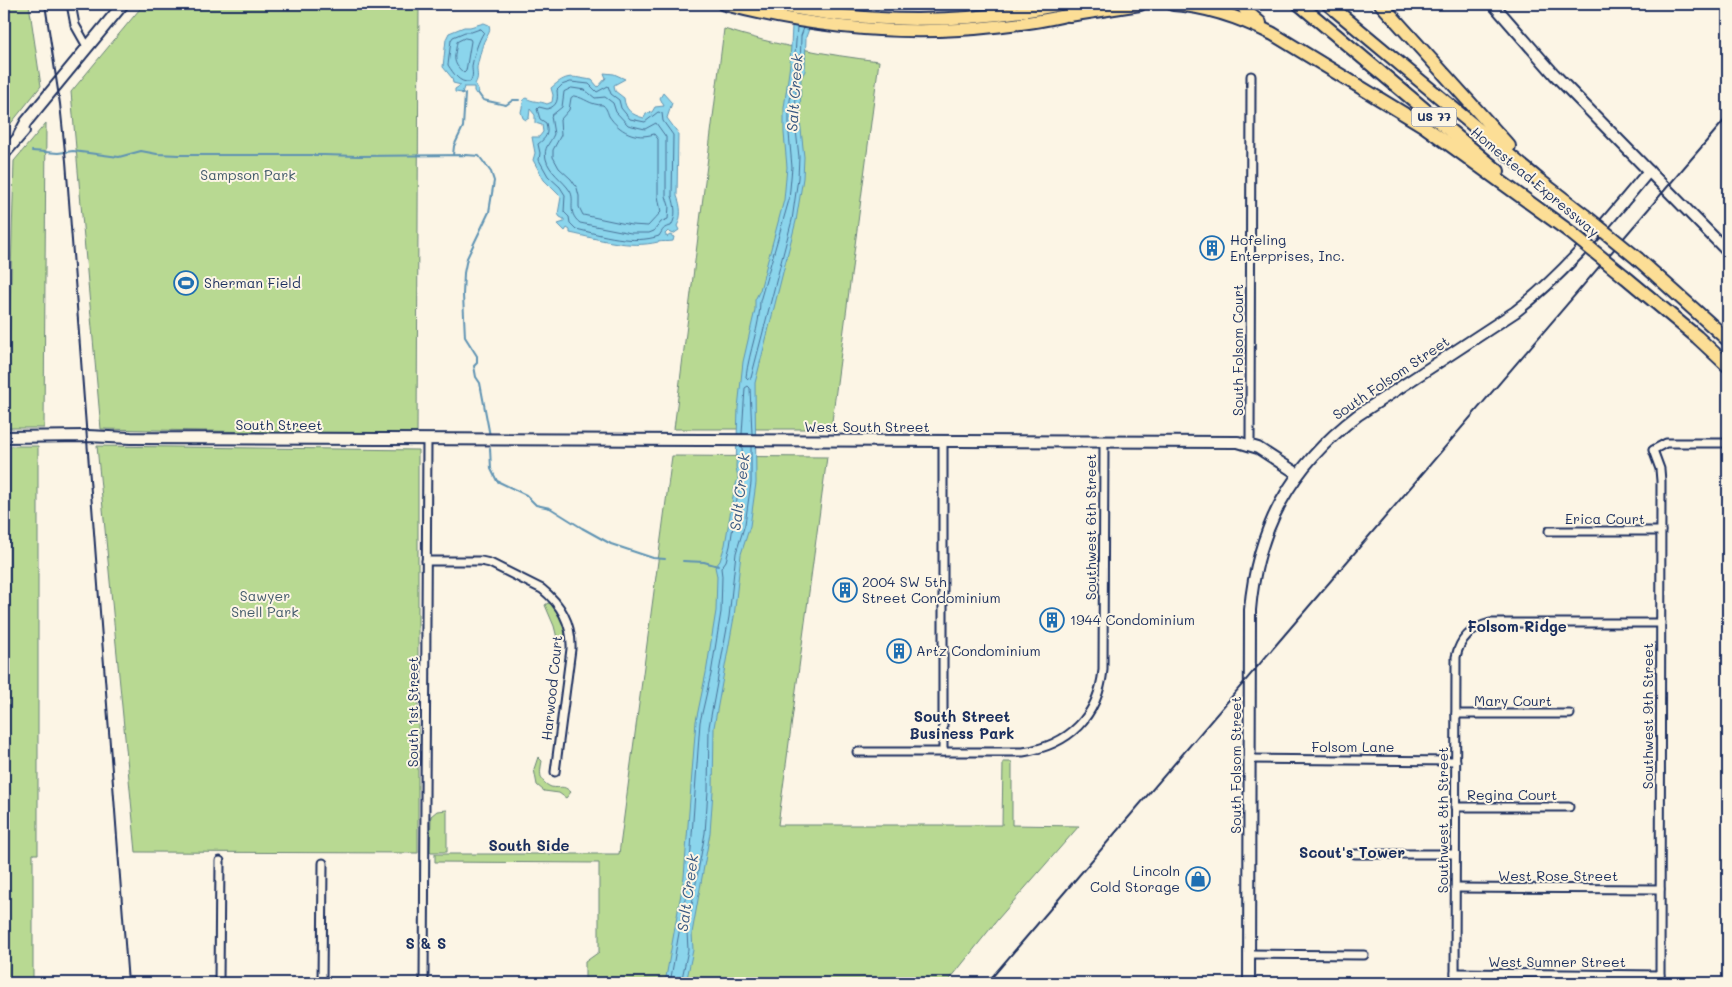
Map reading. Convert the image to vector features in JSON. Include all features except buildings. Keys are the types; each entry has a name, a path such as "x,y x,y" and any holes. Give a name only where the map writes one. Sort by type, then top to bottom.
{"highway":[{"path":"1066,9 1140,4"},
{"path":"1173,4 1217,11 1248,22 1273,34 1424,126 1570,232"},
{"path":"1242,4 1251,16 1273,34"},
{"name":"Homestead Expressway","path":"1299,4 1697,337 1728,366"},
{"name":"Homestead Expressway","path":"1328,4 1539,180 1638,259 1728,340"},
{"path":"1381,4 1539,180"}],"main road":[{"path":"723,4 786,19 852,28 906,31 964,29 1020,24 1066,9"},
{"path":"773,4 859,17 913,19 976,16 1106,4"}],"street":[{"path":"71,4 75,25 88,48"},
{"path":"4,154 63,86 84,58 88,48 123,4"},
{"path":"1495,5 1554,74 1728,252"},
{"name":"South Folsom Court","path":"1250,444 1251,76"},
{"name":"South Folsom Street","path":"1249,983 1250,610 1256,566 1269,526 1286,491 1324,443 1358,415 1515,312 1544,288 1568,265 1649,171"},
{"name":"South Street","path":"4,437 87,436 427,440"},
{"name":"West South Street","path":"427,440 1238,442 1250,444 1298,474"},
{"name":"South 1st Street","path":"424,983 427,440"},
{"path":"943,752 944,441"},
{"name":"Southwest 6th Street","path":"857,752 1023,752 1058,742 1080,725 1096,700 1102,682 1104,442"},
{"name":"Southwest 9th Street","path":"1660,983 1661,482 1660,469 1652,450 1666,443 1728,443"},
{"name":"Erica Court","path":"1549,531 1661,531"},
{"name":"Harwood Court","path":"426,561 481,561 490,563 542,589 550,595 562,610 568,624 571,643 555,772"},
{"name":"Southwest 8th Street","path":"1454,983 1456,657 1461,643 1469,633 1481,625 1490,623 1661,623"},
{"name":"Mary Court","path":"1456,714 1570,714"},
{"name":"Folsom Lane","path":"1249,759 1456,761"},
{"name":"Regina Court","path":"1456,807 1569,808"},
{"path":"1355,854 1455,854"},
{"path":"219,983 220,861"},
{"path":"322,983 323,862"},
{"name":"West Rose Street","path":"1455,888 1660,889"},
{"path":"1249,954 1364,955"},
{"name":"West Sumner Street","path":"1455,973 1660,975"}],"green space":[{"path":"4,4 29,4 41,86 4,132"},
{"name":"Sampson Park","path":"144,4 419,4 417,435 101,429 71,92"},
{"path":"724,29 801,49 879,61 831,429 674,429"},
{"path":"46,123 44,428 7,428 14,161"},
{"path":"10,446 38,446 38,854 33,854 33,983 7,983"},
{"name":"Sawyer Snell Park","path":"97,446 418,450 418,853 136,852"},
{"path":"672,456 827,457 778,825 1002,825 1003,762 1012,762 1012,825 1079,826 998,919 947,983 585,983 585,962 599,952 599,863 435,862 435,854 619,854"},
{"path":"548,603 552,604 562,621 565,631 563,640 557,638 545,605"},
{"path":"538,757 542,761 541,772 544,782 551,787 564,787 571,792 566,798 559,793 544,791 537,785 534,769"},
{"path":"447,810 447,852 430,852 431,816 437,811"}],"water":[{"name":"Salt Creek","path":"799,4 818,4 806,37 805,71 801,78 800,120 804,157 803,178 796,221 755,383 756,483 750,526 741,554 734,617 714,727 710,833 692,933 693,950 686,983 665,983 684,877 696,721 716,611 717,576 715,567 720,561 725,545 738,478 736,467 738,408 743,362 755,310 755,300 760,290 784,200 787,167 784,108 790,64 792,26"},
{"path":"484,23 489,25 490,31 482,46 477,66 475,84 479,92 476,94 474,87 464,87 462,93 455,92 455,89 461,85 453,83 452,78 443,67 446,39 449,33 464,27"},
{"path":"604,73 614,74 625,79 614,85 615,91 624,98 628,109 636,115 644,118 655,107 664,106 660,98 663,93 672,103 667,118 678,133 677,196 680,215 677,226 679,230 673,234 668,231 665,234 667,237 670,235 674,237 673,241 625,244 570,233 570,230 567,228 565,231 558,224 564,222 564,219 558,214 561,197 544,180 533,160 535,153 532,137 539,137 543,132 542,125 535,123 535,115 530,109 529,118 526,120 523,118 521,112 524,99 547,104 552,102 551,88 562,80 574,77 592,80 598,87 606,78"}],"waterway":[{"path":"453,155 454,146 463,127 465,94 462,93"},
{"path":"478,93 483,100 506,105 513,100 519,100"},
{"path":"32,151 58,153 73,151 119,157 141,151 179,155 479,156 491,172 494,181 489,212 467,258 463,295 465,337 477,356 477,363 474,366 476,377 480,383 490,436"},
{"path":"490,448 491,469 497,481 526,495 536,505 550,508 611,544 653,558 665,559"},
{"path":"683,561 704,562 718,566"}],"railway":[{"path":"45,4 60,104 66,161 128,983"},
{"path":"987,983 1728,116"}],"place":[{"name":"Hofeling Enterprises, Inc.","path":"1212,248"},
{"name":"Sherman Field","path":"186,283"},
{"name":"2004 SW 5th Street Condominium","path":"845,590"},
{"name":"1944 Condominium","path":"1052,620"},
{"name":"Artz Condominium","path":"899,651"},
{"name":"Lincoln Cold Storage","path":"1198,879"}],"district":[{"name":"Folsom Ridge","path":"1517,627"},
{"name":"South Street Business Park","path":"962,726"},
{"name":"South Side","path":"529,846"},
{"name":"Scout's Tower","path":"1352,853"},
{"name":"S & S","path":"426,944"}]}
